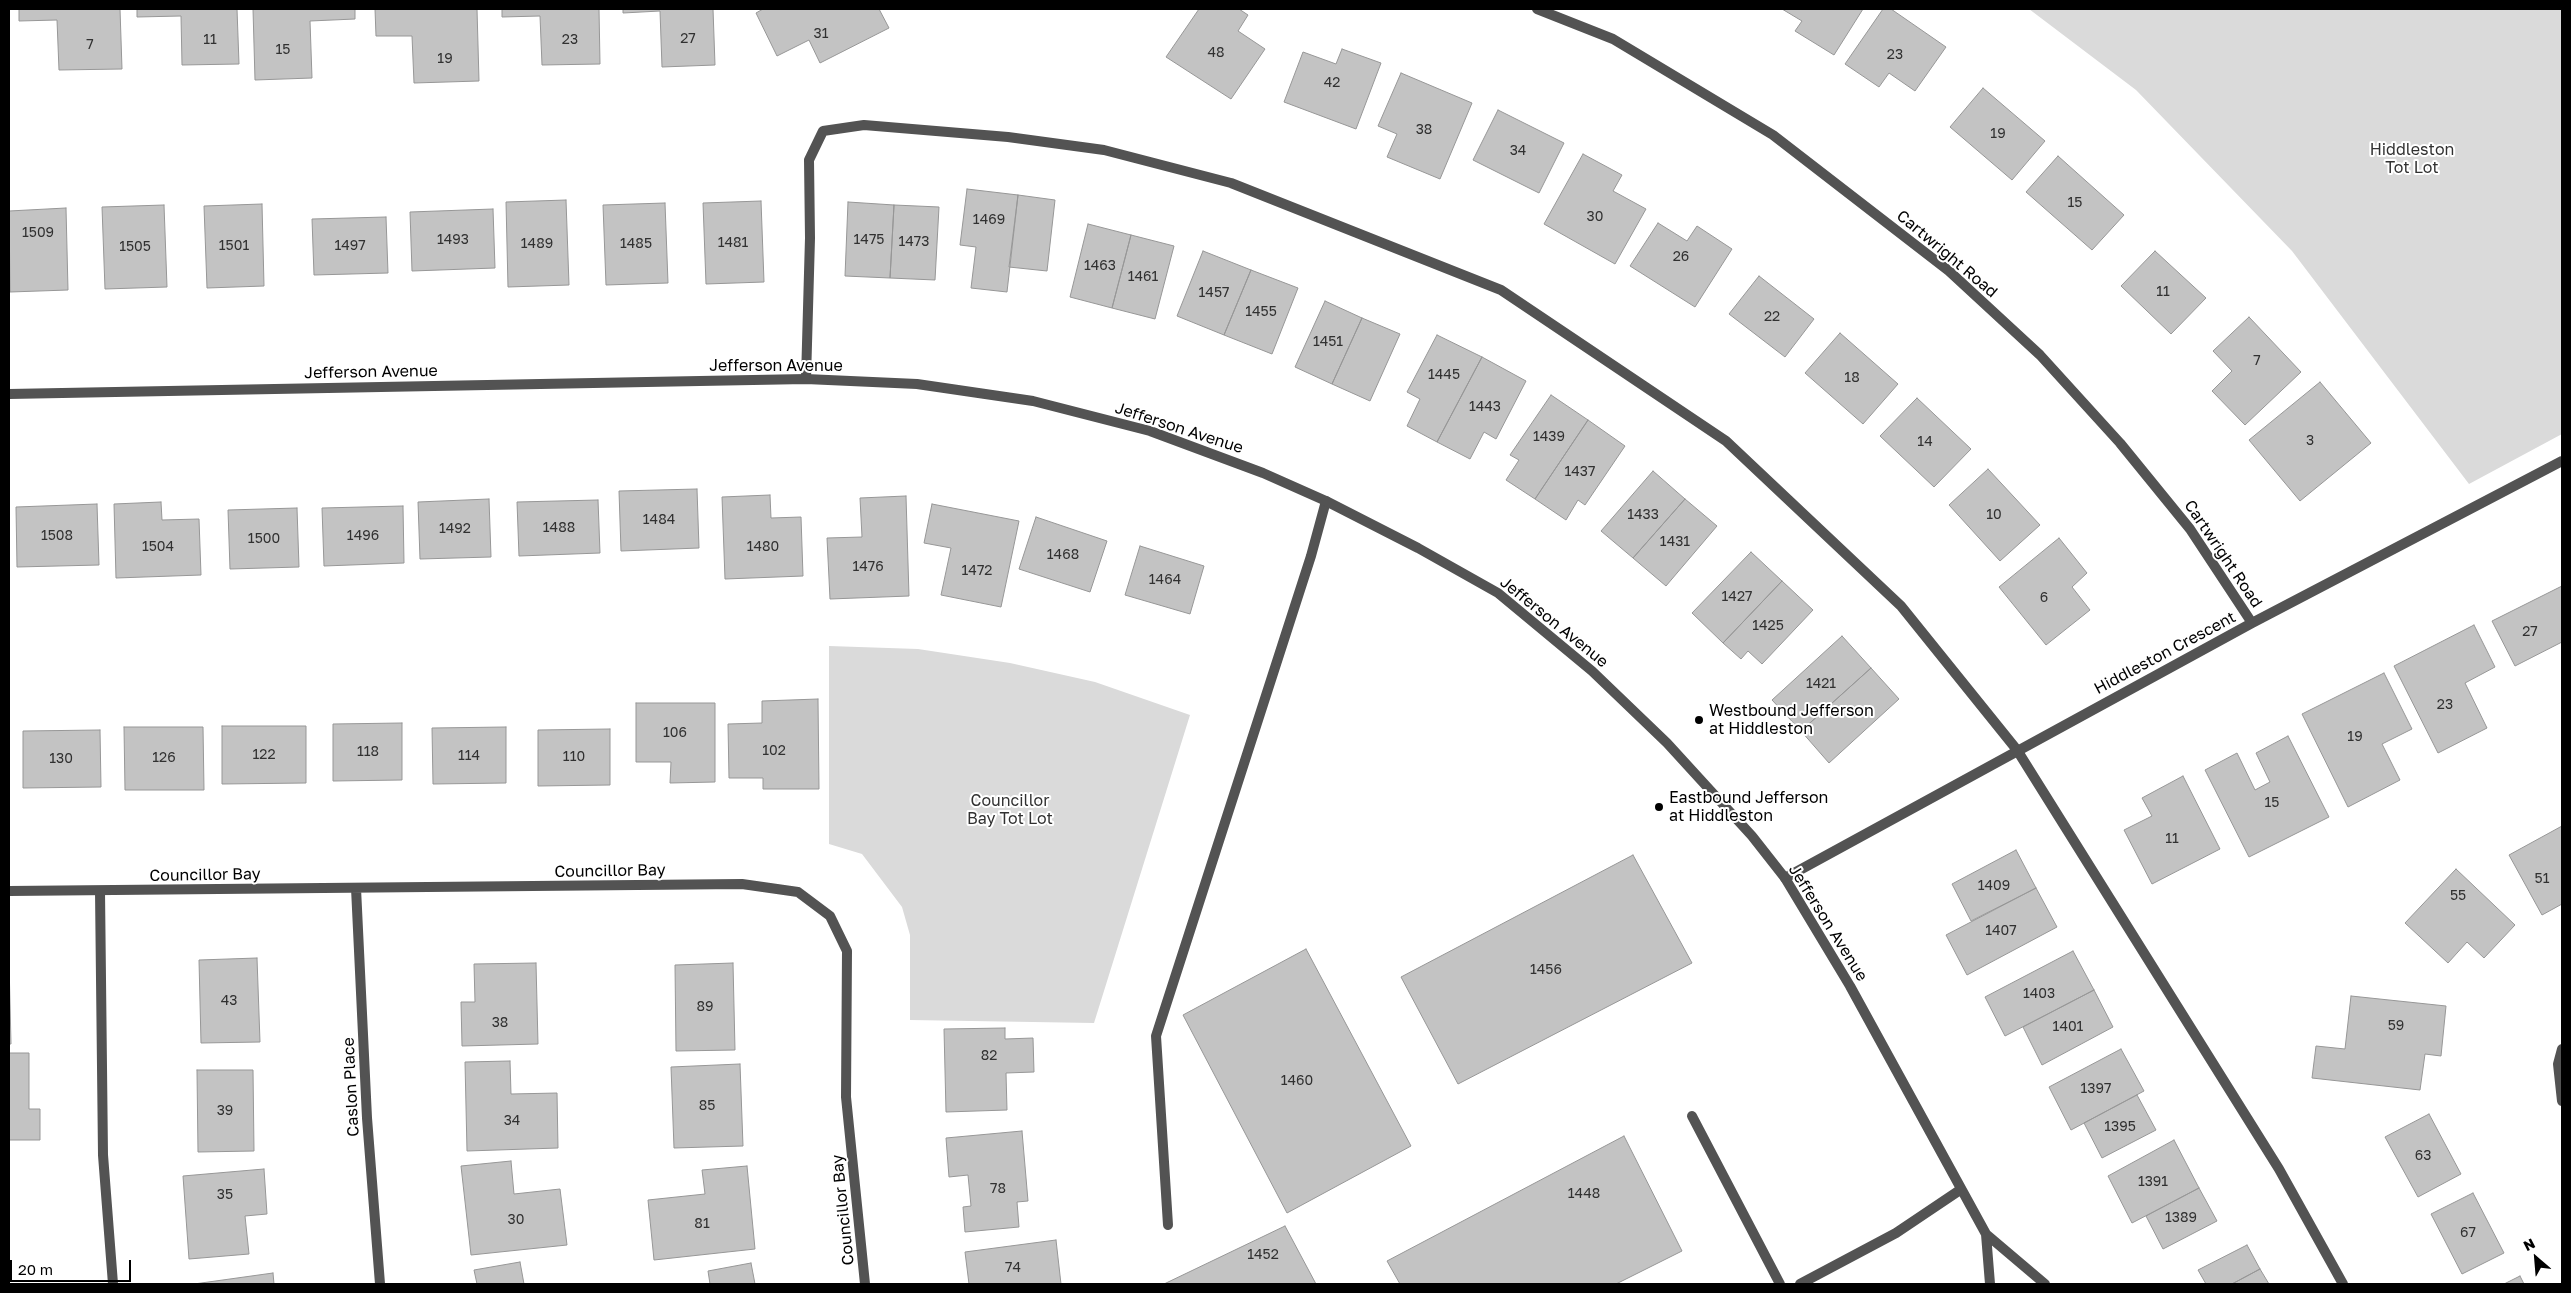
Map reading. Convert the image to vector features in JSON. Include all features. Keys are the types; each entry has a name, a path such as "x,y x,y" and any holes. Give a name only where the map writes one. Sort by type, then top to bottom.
{"street":[{"name":"Cartwright Road","path":"1537,9 1613,40 1773,136 1949,272 2040,355 2120,443 2190,529 2252,624"},
{"path":"806,378 809,160 823,131 864,125 1008,137 1104,150 1231,183 1501,290 1726,440 1901,606 2017,750 2279,1169 2343,1284"},
{"name":"Jefferson Avenue","path":"9,394 806,378 917,384 1033,401 1150,431 1263,473 1326,501 1498,593 1592,671 1667,743 1752,836 1785,878 1850,986 1960,1190 1986,1234 2045,1284"},
{"name":"Hiddleston Crescent","path":"1785,878 2017,750 2562,461"},
{"path":"1168,1225 1156,1036 1311,556 1326,501"},
{"name":"Councillor Bay","path":"9,891 742,884 798,892 830,916 847,951 846,1097 865,1284"},
{"name":"Caslon Place","path":"356,888 367,1118 380,1284"},
{"path":"100,891 103,1155 113,1284"},
{"path":"2562,1049 2558,1064 2562,1101"},
{"path":"1692,1116 1780,1284"},
{"path":"1800,1284 1896,1233 1960,1190"},
{"name":"Jefferson Avenue","path":"1986,1234 1990,1284"}],"green space":[{"name":"Hiddleston Tot Lot","path":"2029,9 2562,9 2562,434 2469,484 2292,251 2136,90"},
{"name":"Councillor Bay Tot Lot","path":"829,646 918,649 1010,663 1095,682 1190,715 1094,1023 910,1020 910,935 902,907 862,854 829,844"}],"building":[{"path":"19,9 120,9 122,69 59,70 57,20 19,21"},
{"path":"137,9 237,9 239,64 182,65 181,16 137,17"},
{"path":"253,9 355,9 355,19 310,21 312,78 255,80"},
{"path":"375,9 477,9 479,81 414,83 412,36 376,36"},
{"path":"502,9 599,9 600,64 542,65 540,16 502,17"},
{"path":"623,9 713,9 715,65 662,67 660,11 623,13"},
{"path":"763,9 879,9 889,28 820,63 809,40 777,56 756,13"},
{"path":"1199,9 1239,9 1248,15 1238,31 1265,49 1231,99 1166,57"},
{"path":"1782,9 1863,9 1834,55 1795,31 1802,21"},
{"path":"1883,9 1891,9 1946,47 1915,91 1889,73 1879,87 1845,64"},
{"path":"1342,49 1381,63 1356,129 1284,102 1303,52 1336,64"},
{"path":"1401,73 1472,103 1440,179 1387,157 1397,134 1378,126"},
{"path":"1983,88 2045,141 2012,180 1950,127"},
{"path":"1498,110 1564,143 1539,193 1473,160"},
{"path":"1583,154 1622,175 1613,191 1646,209 1615,264 1544,224"},
{"path":"2058,156 2124,215 2092,250 2026,192"},
{"path":"967,189 1018,195 1007,292 971,288 976,247 960,245"},
{"path":"1018,195 1055,200 1047,271 1009,267"},
{"path":"566,200 569,285 508,287 506,202"},
{"path":"761,201 764,282 706,284 703,203"},
{"path":"848,202 894,205 890,278 845,276"},
{"path":"665,203 668,283 606,285 603,205"},
{"path":"262,204 264,286 207,288 204,206"},
{"path":"164,205 167,287 105,289 102,207"},
{"path":"894,205 939,207 935,280 890,278"},
{"path":"66,208 68,290 10,292 9,211"},
{"path":"493,209 495,268 412,271 410,212"},
{"path":"386,217 388,273 314,275 312,219"},
{"path":"1658,223 1687,241 1697,226 1732,249 1695,307 1630,266"},
{"path":"1088,224 1131,235 1112,308 1070,297"},
{"path":"1131,235 1174,246 1155,319 1112,308"},
{"path":"1203,251 1251,270 1224,335 1177,316"},
{"path":"2155,251 2206,298 2171,334 2121,286"},
{"path":"1251,270 1298,288 1272,354 1224,335"},
{"path":"1759,276 1814,319 1785,357 1729,314"},
{"path":"1325,301 1362,318 1332,384 1295,367"},
{"path":"2249,317 2301,372 2245,425 2212,391 2232,371 2213,351"},
{"path":"1362,318 1400,334 1370,401 1332,384"},
{"path":"1840,333 1898,384 1863,424 1805,373"},
{"path":"1437,335 1482,357 1437,442 1407,426 1420,399 1407,392"},
{"path":"1482,357 1526,381 1496,439 1484,432 1470,459 1437,442"},
{"path":"2320,382 2371,443 2300,501 2249,440"},
{"path":"1551,395 1588,420 1535,499 1506,480 1519,460 1510,455"},
{"path":"1917,398 1971,449 1934,487 1880,436"},
{"path":"1588,420 1625,446 1585,505 1578,500 1566,520 1535,499"},
{"path":"1988,469 2040,525 2000,561 1949,505"},
{"path":"1653,471 1685,499 1633,558 1601,531"},
{"path":"697,489 699,548 621,551 619,491"},
{"path":"770,495 771,518 801,517 803,576 725,579 722,497"},
{"path":"906,496 909,596 830,599 827,538 862,537 860,498"},
{"path":"489,499 491,557 420,559 418,502"},
{"path":"1685,499 1717,526 1666,586 1633,558"},
{"path":"598,500 600,553 519,556 517,502"},
{"path":"161,502 162,520 199,519 201,575 116,578 114,504"},
{"path":"97,504 99,565 17,567 16,507"},
{"path":"932,504 1019,521 1001,607 941,595 951,548 924,543"},
{"path":"403,506 404,563 324,566 322,508"},
{"path":"297,508 299,567 230,569 228,510"},
{"path":"1036,517 1107,541 1090,592 1019,569"},
{"path":"2059,538 2087,573 2072,587 2090,610 2046,645 1999,587"},
{"path":"1140,546 1204,566 1190,614 1125,595"},
{"path":"1751,552 1782,581 1723,643 1692,613"},
{"path":"1782,581 1813,610 1762,664 1748,651 1741,659 1723,643"},
{"path":"2562,586 2562,642 2515,666 2492,621"},
{"path":"2474,625 2495,667 2465,683 2487,728 2438,753 2394,666"},
{"path":"1842,636 1871,668 1801,731 1772,700"},
{"path":"1871,668 1899,699 1829,763 1801,731"},
{"path":"2384,673 2412,729 2382,744 2400,780 2348,807 2302,714"},
{"path":"818,699 819,789 763,789 763,778 729,778 728,724 762,723 762,701"},
{"path":"636,703 715,703 715,782 670,783 671,762 636,762"},
{"path":"402,723 402,780 333,781 333,724"},
{"path":"222,726 306,726 306,783 222,784"},
{"path":"124,727 203,727 204,790 125,790"},
{"path":"506,727 506,783 433,784 432,728"},
{"path":"610,729 610,785 538,786 538,730"},
{"path":"100,730 101,787 23,788 23,731"},
{"path":"2288,736 2329,817 2249,857 2205,770 2237,753 2255,790 2270,782 2256,753"},
{"path":"2183,776 2220,849 2152,884 2124,830 2152,816 2142,798"},
{"path":"2562,826 2562,904 2542,915 2509,855"},
{"path":"2016,850 2036,888 1971,921 1952,884"},
{"path":"1633,855 1692,963 1458,1084 1401,977"},
{"path":"2456,869 2515,925 2484,958 2467,942 2448,963 2405,923"},
{"path":"2036,888 2057,927 1967,975 1946,935"},
{"path":"1306,949 1411,1146 1287,1213 1183,1015"},
{"path":"2073,951 2094,990 2005,1036 1985,997"},
{"path":"257,958 260,1042 201,1043 199,960"},
{"path":"9,962 11,1044 9,1044"},
{"path":"536,963 538,1044 462,1046 461,1002 475,1002 474,964"},
{"path":"733,963 735,1050 676,1051 675,965"},
{"path":"2094,990 2113,1027 2042,1065 2023,1027"},
{"path":"2351,996 2446,1006 2441,1056 2425,1054 2420,1090 2312,1078 2316,1046 2345,1049"},
{"path":"1005,1028 1005,1039 1033,1038 1034,1072 1006,1073 1007,1110 946,1112 944,1029"},
{"path":"2121,1049 2144,1091 2071,1130 2049,1087"},
{"path":"9,1053 29,1053 29,1109 40,1109 40,1140 9,1140"},
{"path":"510,1061 511,1094 557,1093 558,1148 467,1151 465,1062"},
{"path":"740,1064 743,1146 674,1148 671,1067"},
{"path":"197,1070 253,1070 254,1151 198,1152"},
{"path":"2137,1095 2156,1130 2102,1158 2084,1123"},
{"path":"2429,1114 2461,1174 2418,1197 2385,1137"},
{"path":"1022,1131 1028,1201 1017,1202 1019,1227 965,1232 963,1207 971,1206 968,1175 949,1177 946,1138"},
{"path":"1624,1136 1682,1251 1616,1284 1400,1284 1387,1261"},
{"path":"2174,1140 2199,1188 2132,1223 2108,1176"},
{"path":"511,1161 514,1194 560,1189 567,1245 471,1255 461,1166"},
{"path":"747,1166 755,1249 654,1260 648,1200 705,1194 702,1170"},
{"path":"264,1169 267,1214 245,1216 249,1254 189,1259 183,1176"},
{"path":"2199,1188 2217,1221 2163,1249 2146,1216"},
{"path":"2473,1193 2504,1253 2462,1274 2431,1214"},
{"path":"1285,1226 1316,1284 1164,1284"},
{"path":"1056,1240 1061,1284 969,1284 965,1252"},
{"path":"2247,1245 2260,1269 2232,1284 2206,1284 2198,1270"},
{"path":"520,1262 524,1284 477,1284 474,1270"},
{"path":"751,1263 755,1284 710,1284 708,1271"},
{"path":"2260,1269 2269,1284 2232,1284"},
{"path":"273,1273 274,1284 194,1284"},
{"path":"2520,1276 2524,1284 2504,1284"}],"place":[{"name":"Westbound Jefferson at Hiddleston","path":"1699,720"},
{"name":"Eastbound Jefferson at Hiddleston","path":"1659,807"}]}
